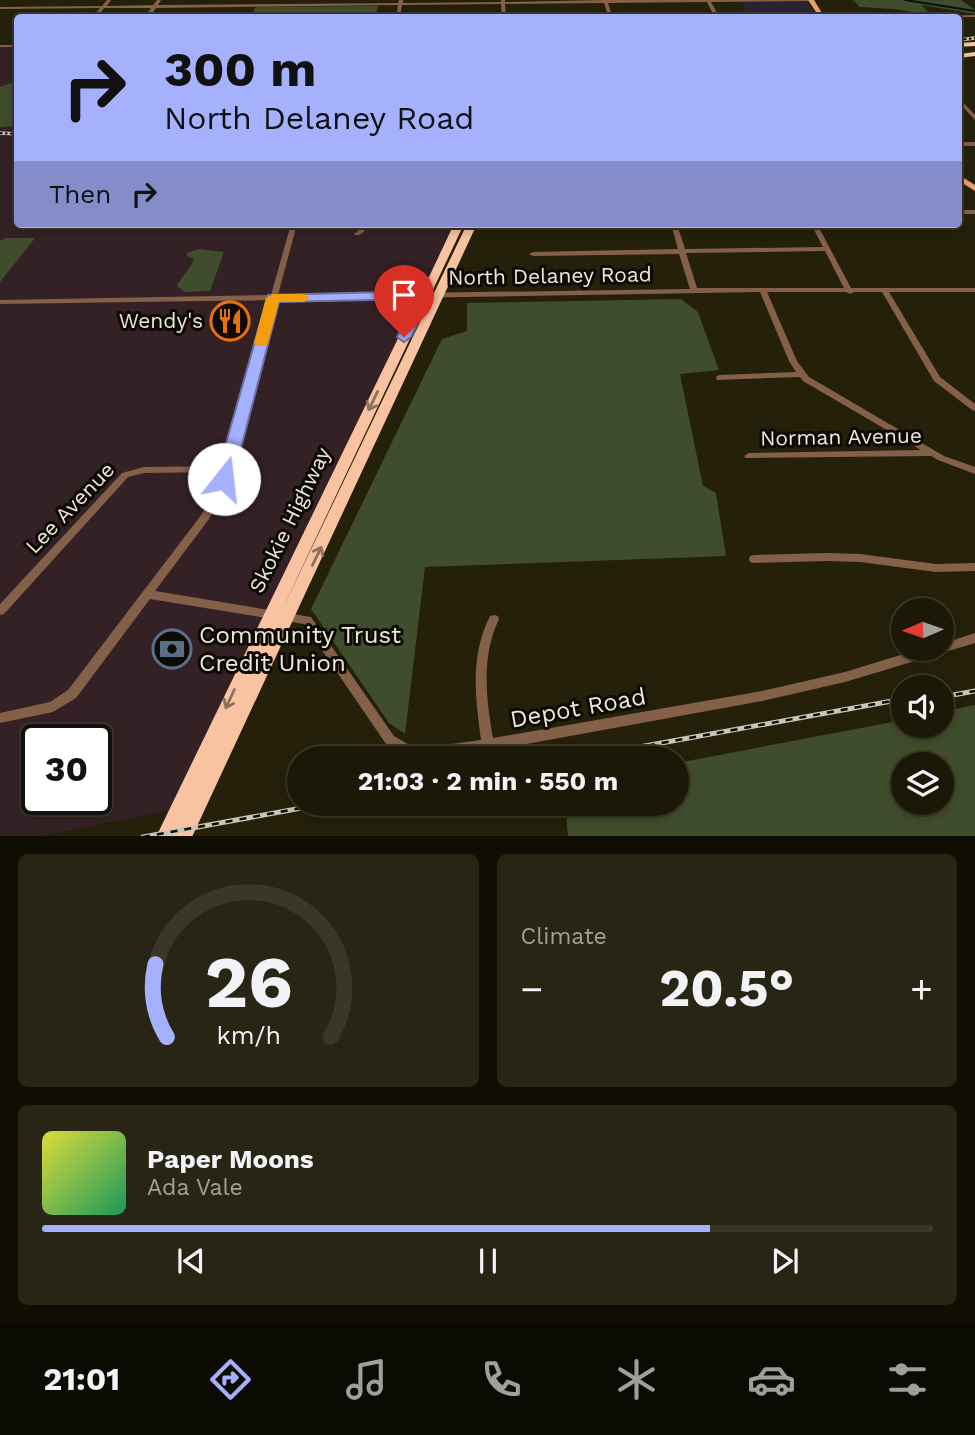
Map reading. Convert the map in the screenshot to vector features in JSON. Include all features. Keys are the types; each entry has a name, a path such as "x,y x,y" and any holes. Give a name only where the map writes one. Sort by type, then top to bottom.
{"highway":[{"name":"Skokie Highway","path":"182,836 278,616 457,228"},
{"name":"Skokie Highway","path":"165,836 278,616 470,228"},
{"path":"396,296 416,289 434,276"}],"street":[{"path":"1,8 11,0"},
{"path":"97,14 109,0"},
{"path":"149,14 159,0"},
{"path":"201,14 209,0"},
{"path":"1,8 256,3 811,0"},
{"path":"47,14 53,8"},
{"path":"972,111 975,118"},
{"path":"0,718 53,707 72,694 206,516 228,469 293,228"},
{"path":"357,234 362,228"},
{"path":"675,228 694,291"},
{"path":"816,228 850,292"},
{"path":"533,254 827,249"},
{"path":"762,290 801,374 828,393 933,453 975,471"},
{"name":"North Delaney Road","path":"0,302 762,290 975,290"},
{"path":"885,291 937,379 975,408"},
{"path":"720,377 801,374"},
{"name":"Norman Avenue","path":"749,457 933,453"},
{"name":"Lee Avenue","path":"0,611 125,475 144,470 228,469"},
{"path":"754,559 837,557 908,566 975,567"},
{"name":"Depot Road","path":"148,594 307,620 379,726 399,747 430,754 762,696 845,677 894,662"},
{"path":"488,744 483,720 483,649 486,631 494,619"},
{"path":"954,644 975,638"}],"shaded area":[{"path":"806,0 815,14 738,14 736,10 746,10 741,1"},
{"path":"0,46 14,46 14,228 457,228 270,615 168,811 40,836 0,836"}],"green space":[{"path":"853,0 961,0 975,10 975,14 922,5 929,14 860,7"},
{"path":"378,6 376,14 252,14 259,7"},
{"path":"14,82 14,126 0,127 0,87"},
{"path":"6,238 35,238 0,282 0,241"},
{"path":"198,249 224,252 210,291 185,292 177,286 194,259 187,256 187,253"},
{"path":"681,299 698,312 719,370 680,374 703,486 716,493 726,556 425,567 405,734 389,723 311,609 442,339 467,331 467,303"},
{"path":"975,705 975,836 568,836 566,816 689,816 689,761 891,722 891,738 954,738 954,709"}],"waterway":[{"path":"905,0 975,11"}],"railway":[{"path":"962,40 975,38"},
{"path":"0,133 14,134"},
{"path":"954,695 975,691"},
{"path":"645,746 891,701"},
{"path":"148,836 287,811"}],"slow traffic":[{"path":"261,343 273,298 304,298"}],"place":[{"name":"Wendy's","path":"230,321"},
{"name":"Community Trust Credit Union","path":"172,649"}],"route":[{"path":"224,479 273,298 425,295 404,337"}]}
